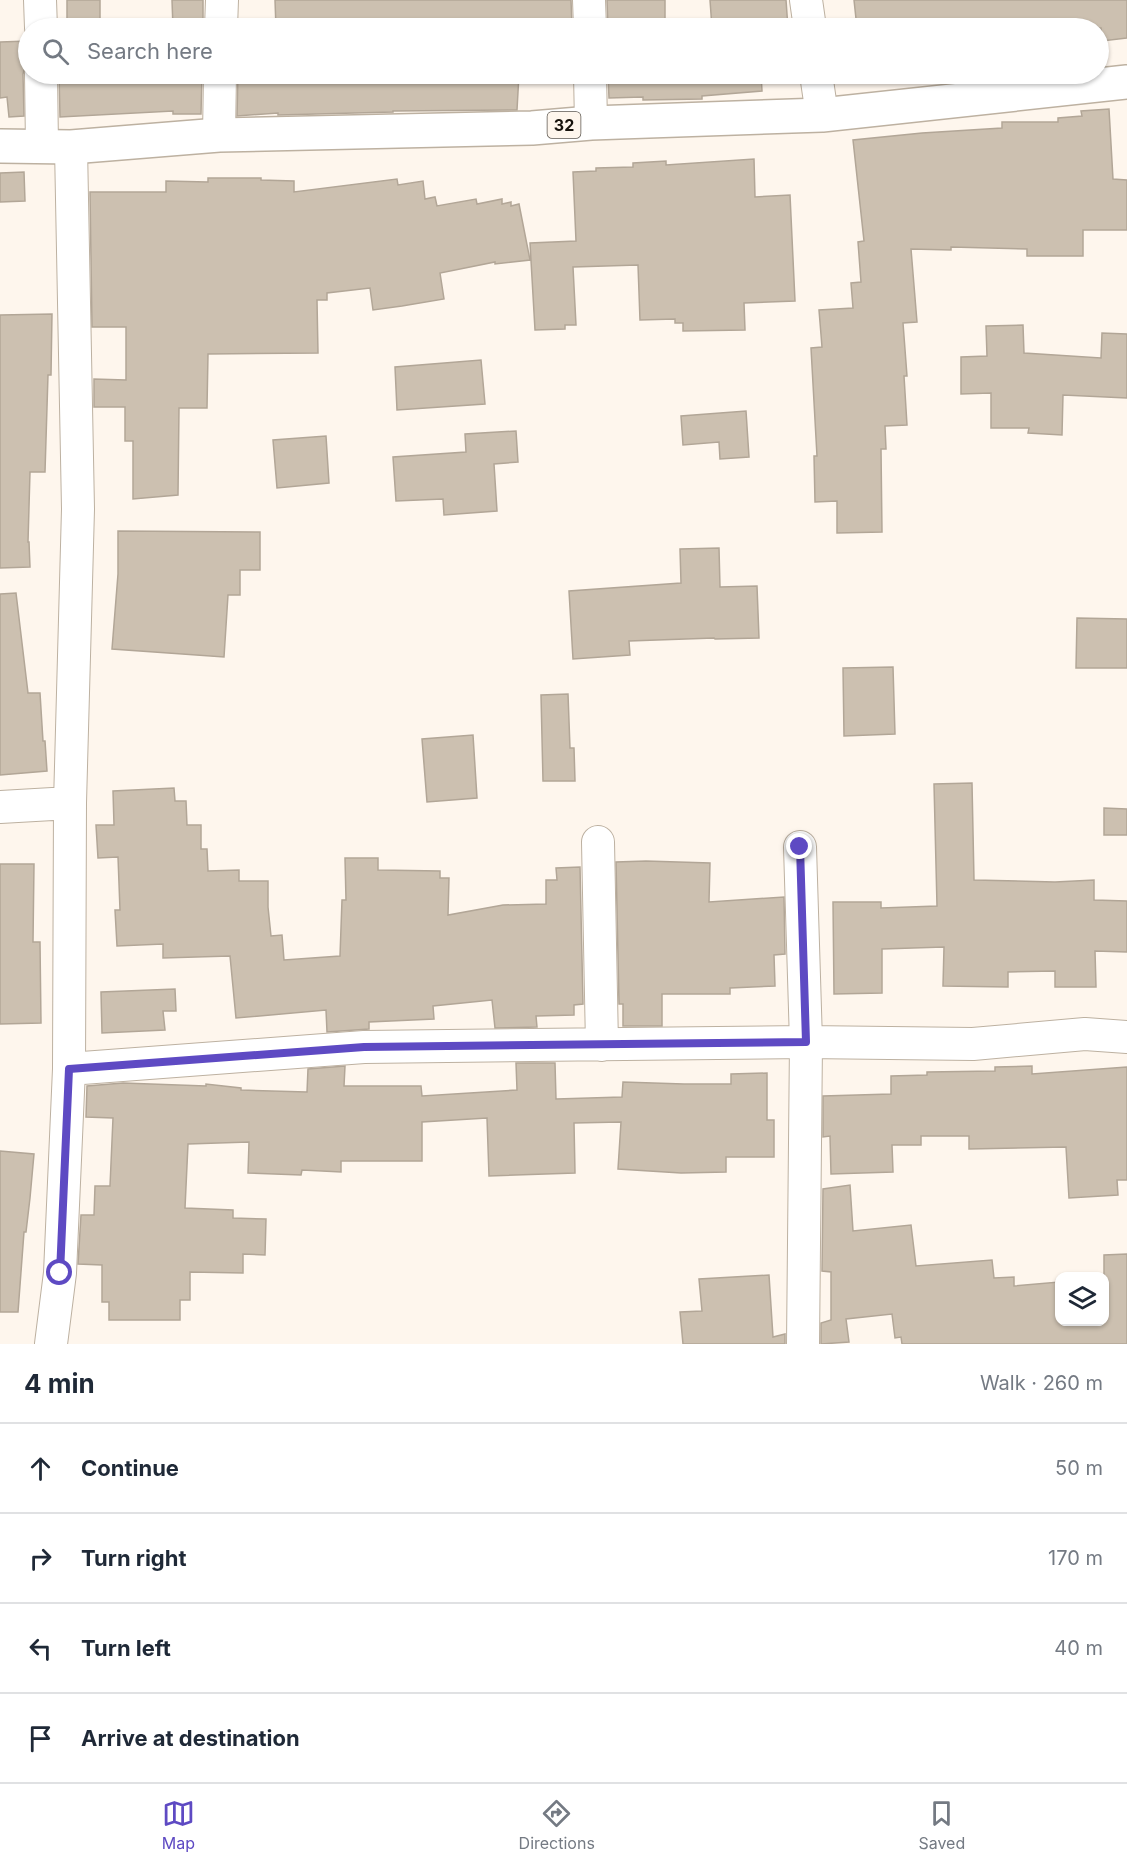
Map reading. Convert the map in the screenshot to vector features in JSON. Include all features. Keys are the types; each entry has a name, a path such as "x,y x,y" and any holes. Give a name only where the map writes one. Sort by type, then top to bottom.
{"highway":[{"name":"32","path":"1109,84 1127,82"},
{"name":"32","path":"0,146 56,146 219,135 532,128 591,123 822,115 1109,84"}],"street":[{"path":"40,0 40,18"},
{"path":"221,18 222,0"},
{"path":"589,0 590,18"},
{"path":"806,0 809,18"},
{"path":"43,84 56,146 78,509 70,803 69,1069 60,1273 51,1344"},
{"path":"219,135 220,84"},
{"path":"590,84 591,123"},
{"path":"817,84 822,115"},
{"path":"0,807 70,803"},
{"path":"598,842 602,1045"},
{"path":"800,847 806,1042 803,1344"},
{"path":"69,1069 364,1047 806,1042 973,1044 1085,1034 1127,1037"}],"building":[{"path":"67,0 100,0 100,18 67,18"},
{"path":"172,0 203,0 203,18 173,18"},
{"path":"275,0 571,0 572,18 276,18"},
{"path":"607,0 665,0 665,18 608,18"},
{"path":"710,0 786,0 787,18 711,18"},
{"path":"854,0 1127,0 1127,38 1109,40 1109,18 856,18"},
{"path":"18,41 18,84 23,84 24,116 9,117 7,97 0,98 0,42"},
{"path":"59,84 202,84 201,114 173,114 173,111 60,117"},
{"path":"238,84 518,84 517,110 278,115 278,113 237,116"},
{"path":"608,84 762,84 762,91 702,96 702,99 609,98"},
{"path":"1109,109 1113,179 1127,180 1127,230 1083,230 1083,256 1027,256 1027,249 951,247 951,250 911,249 917,322 903,323 907,376 904,376 907,425 885,426 886,449 881,449 882,532 837,533 837,501 815,502 814,456 817,456 811,348 822,347 819,310 853,308 851,283 861,282 858,242 864,241 853,140 1002,128 1002,122 1058,122 1058,118 1082,116 1081,111"},
{"path":"754,159 755,197 790,195 795,301 744,303 745,330 683,331 683,323 675,323 675,319 640,320 638,265 573,267 576,325 565,325 565,329 535,330 530,243 576,241 573,172 596,171 596,168 633,167 633,163 666,161 666,165"},
{"path":"24,172 25,201 0,202 0,173"},
{"path":"208,178 261,178 261,180 294,181 294,192 397,179 398,185 423,181 425,199 435,197 437,206 476,199 477,204 502,199 502,204 511,202 511,206 519,204 530,260 495,264 495,262 440,273 444,299 402,306 373,310 370,288 327,293 327,300 317,300 318,353 208,354 207,408 179,408 178,495 133,499 133,441 125,441 125,407 94,407 94,379 126,380 126,327 92,327 90,192 166,192 166,181 208,182"},
{"path":"52,314 45,472 30,472 28,542 30,567 0,568 0,315"},
{"path":"1023,325 1024,353 1101,358 1102,333 1127,334 1127,398 1063,395 1062,435 1028,433 1029,428 991,428 991,393 961,394 961,357 987,356 986,326"},
{"path":"481,360 485,404 397,410 395,367"},
{"path":"746,411 749,457 720,459 719,442 683,445 681,416"},
{"path":"516,431 518,462 494,464 497,511 444,515 443,499 396,501 393,457 466,452 465,434"},
{"path":"326,436 329,483 277,488 273,440"},
{"path":"118,531 260,532 260,570 240,570 240,595 228,595 224,657 112,649 118,574"},
{"path":"719,548 720,587 757,586 759,638 629,641 630,655 573,659 569,591 681,583 680,549"},
{"path":"16,593 28,693 40,693 47,771 0,775 0,594"},
{"path":"1077,618 1127,619 1127,668 1076,668"},
{"path":"893,667 895,734 844,736 843,668"},
{"path":"568,694 570,748 574,748 575,781 543,781 541,695"},
{"path":"473,735 477,798 427,802 422,739"},
{"path":"972,783 974,880 1055,882 1094,880 1094,900 1127,901 1127,952 1095,951 1096,987 1055,987 1055,971 1008,972 1008,987 943,986 944,947 882,949 882,993 834,994 833,902 881,902 881,908 937,906 934,784"},
{"path":"174,788 175,801 186,801 187,825 201,825 201,849 207,849 208,871 239,870 239,881 268,881 271,936 282,935 284,960 340,956 342,900 346,900 345,858 378,858 378,870 440,871 440,878 449,878 448,915 503,905 546,904 546,880 557,880 556,868 580,867 583,1004 574,1005 574,1015 536,1016 537,1027 495,1028 492,1000 433,1006 434,1019 369,1022 369,1029 327,1032 326,1010 236,1018 230,956 163,958 163,944 117,946 115,910 120,910 118,857 98,858 96,825 114,825 113,791"},
{"path":"1104,808 1127,809 1127,835 1104,835"},
{"path":"616,862 710,863 709,902 784,897 785,954 774,955 775,986 730,988 730,994 662,994 662,1026 623,1026 623,1004 619,1004"},
{"path":"0,864 34,864 33,942 40,942 41,1023 0,1024"},
{"path":"175,989 176,1011 163,1011 165,1030 102,1033 101,992"},
{"path":"516,1063 555,1063 556,1099 622,1097 623,1082 731,1084 731,1074 767,1073 767,1120 774,1120 774,1157 726,1157 726,1172 681,1173 618,1169 621,1122 574,1123 575,1173 489,1176 487,1118 422,1122 422,1161 341,1161 341,1172 302,1170 301,1175 248,1173 249,1142 188,1144 185,1208 233,1210 233,1218 266,1219 265,1255 243,1254 243,1273 190,1272 190,1300 180,1300 180,1320 109,1320 109,1302 102,1302 102,1265 78,1264 81,1215 94,1215 95,1186 110,1186 113,1118 86,1117 87,1086 123,1083 206,1086 206,1084 241,1088 241,1090 307,1092 308,1069 345,1066 344,1086 421,1086 422,1096 517,1090"},
{"path":"1032,1066 1032,1074 1127,1067 1127,1180 1117,1180 1118,1195 1069,1198 1066,1147 969,1149 969,1136 921,1136 921,1145 892,1145 893,1172 831,1174 830,1136 823,1137 823,1096 891,1094 891,1076 927,1075 927,1072 995,1071 995,1067"},
{"path":"0,1151 34,1154 26,1232 24,1232 18,1312 0,1312"},
{"path":"850,1185 853,1231 911,1225 916,1266 992,1260 994,1278 1014,1277 1014,1286 1055,1282 1055,1326 1109,1326 1109,1272 1104,1272 1104,1255 1127,1254 1127,1344 902,1344 901,1337 895,1338 892,1314 846,1319 849,1342 821,1344 821,1323 831,1320 831,1272 822,1271 823,1189"},
{"path":"769,1275 773,1337 785,1334 785,1344 683,1344 680,1312 702,1311 699,1279"}],"route":[{"path":"60,1273 69,1069 364,1047 806,1042 800,847"}]}
